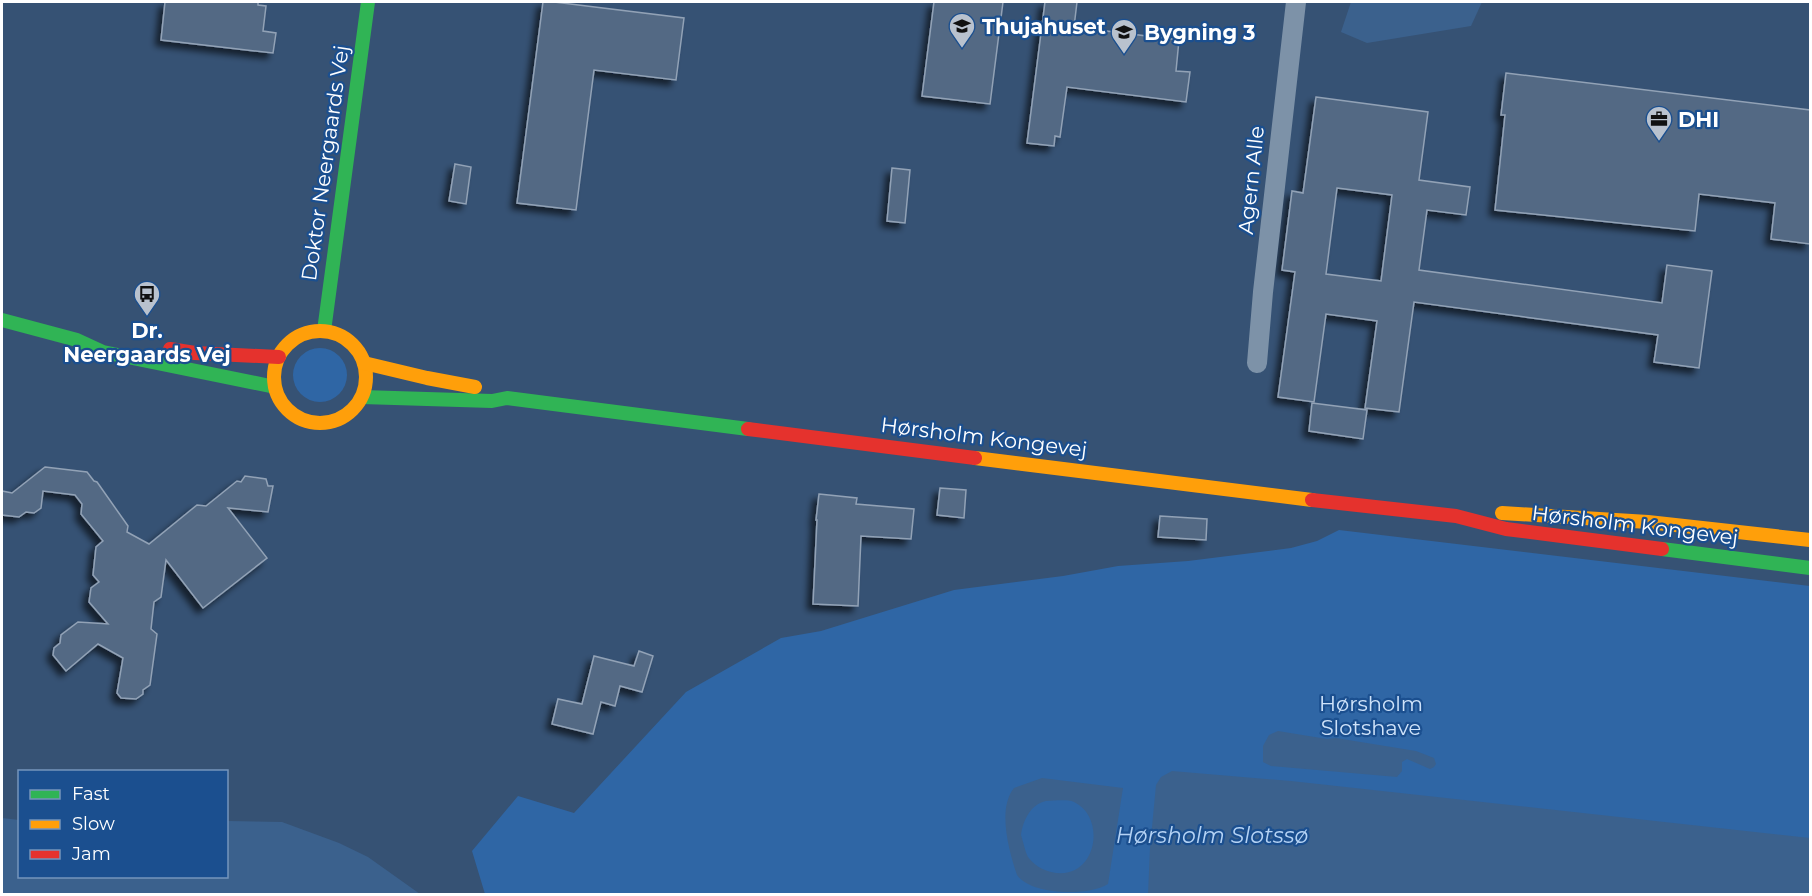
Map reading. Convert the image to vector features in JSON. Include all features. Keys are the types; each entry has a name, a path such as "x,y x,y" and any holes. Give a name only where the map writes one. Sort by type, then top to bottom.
{"main road":[{"name":"Doktor Neergaards Vej","path":"324,331 368,2"},
{"path":"2,320 77,340 103,352 275,387"},
{"path":"324,331 341,336 355,347 364,363 366,386 362,397 348,414 332,422 315,423 301,419 281,400 275,387 274,372 279,357 289,343 304,334 324,331"},
{"path":"77,340 106,337"},
{"path":"156,347 195,353 279,357"},
{"name":"Hørsholm Kongevej","path":"364,363 491,390 507,398"},
{"name":"Hørsholm Kongevej","path":"362,397 492,401 507,398 1236,491 1456,516 1506,529 1810,568"},
{"name":"Hørsholm Kongevej","path":"1456,516 1519,513 1648,522 1810,540"},
{"path":"1651,548 1690,543 1810,557"}],"street":[{"name":"Agern Alle","path":"1257,363 1296,2"}],"green space":[{"path":"315,348 325,348 339,356 345,365 347,375 345,385 339,394 325,402 315,402 298,390 293,380 293,370 305,353"},
{"name":"Hørsholm Slotshave","path":"1339,530 1810,586 1810,894 485,894 472,851 518,796 574,813 686,692 781,638 821,631 954,590 1063,576 1118,566 1188,561 1291,548 1317,541"}],"water":[{"path":"1351,2 1482,2 1471,26 1367,43 1341,32"},
{"path":"1278,731 1416,751 1434,758 1436,764 1430,769 1407,759 1402,762 1402,771 1397,777 1271,766 1263,762 1263,746 1269,735"},
{"name":"Hørsholm Slotssø","path":"1172,771 1291,781 1810,838 1810,894 1148,894 1156,785 1161,777"},
{"path":"1042,778 1123,788 1108,884 1088,891 1061,892 1035,887 1024,882 1017,875 1008,842 1005,818 1009,797 1014,788","holes":["1046,801 1074,802 1085,810 1091,821 1094,834 1087,859 1078,868 1066,873 1044,870 1035,864 1028,857 1021,835 1026,818 1032,809"]},
{"path":"2,818 18,820 18,878 228,878 228,821 282,822 339,843 368,857 420,894 2,894"}],"building":[{"path":"165,2 258,2 258,5 266,6 263,31 276,33 273,53 161,40"},
{"path":"543,2 684,18 676,80 594,70 576,210 517,203"},
{"name":"Thujahuset","path":"934,2 1003,2 990,104 922,96"},
{"path":"1045,2 1077,2 1074,27 1179,40 1176,71 1190,72 1186,102 1067,87 1060,137 1055,136 1054,146 1027,143"},
{"path":"1506,73 1810,110 1810,244 1771,239 1775,203 1699,194 1695,231 1495,210 1505,115 1501,115"},
{"path":"1316,97 1428,112 1419,180 1470,187 1466,215 1427,210 1419,270 1662,303 1667,265 1712,271 1699,368 1654,362 1658,335 1414,302 1399,412 1365,408 1377,321 1326,314 1314,402 1278,397 1295,272 1282,270 1292,191 1303,193","holes":["1337,188 1392,195 1381,281 1326,274"]},
{"path":"455,164 471,167 466,204 449,201"},
{"path":"892,168 910,170 905,223 887,221"},
{"path":"1312,403 1367,410 1363,439 1309,431"},
{"path":"45,467 87,472 97,482 128,526 127,532 149,544 197,505 206,506 237,481 241,482 245,476 266,479 268,486 273,486 268,512 228,508 267,558 203,608 166,560 161,597 154,602 151,629 157,634 150,685 136,699 121,698 117,693 123,658 98,644 66,671 53,655 54,648 60,643 61,635 78,622 108,624 89,602 91,588 99,582 93,575 96,547 103,541 81,514 82,504 75,495 43,491 41,508 34,513 26,512 19,517 2,515 2,491 12,493"},
{"path":"940,488 966,490 964,518 937,515"},
{"path":"819,494 857,498 856,504 914,509 911,539 861,536 858,606 813,604"},
{"path":"1160,516 1207,519 1206,540 1158,537"},
{"path":"639,651 653,656 642,692 620,686 615,706 601,702 593,734 552,724 558,699 582,704 594,656 634,666"}],"traffic: fast":[{"path":"324,331 368,2"},
{"path":"2,320 77,340 103,352 275,387"},
{"path":"362,397 492,401 507,398 748,429"},
{"path":"1662,549 1810,568"}],"traffic: slow":[{"path":"320,331 337,335 352,345 362,360 366,377 362,394 352,409 337,419 320,423 303,419 288,409 278,394 274,377 278,360 288,345 303,335 320,331"},
{"path":"364,363 475,387"},
{"path":"975,458 1312,500"},
{"path":"1502,513 1648,522 1810,540"}],"traffic: jam":[{"path":"170,349 195,353 279,357"},
{"path":"748,429 975,458"},
{"path":"1312,500 1456,516 1506,529 1662,549"}],"place":[{"name":"Thujahuset","path":"962,49"},
{"name":"Bygning 3","path":"1124,55"},
{"name":"DHI","path":"1659,142"},
{"name":"Dr. Neergaards Vej","path":"147,317"}]}
